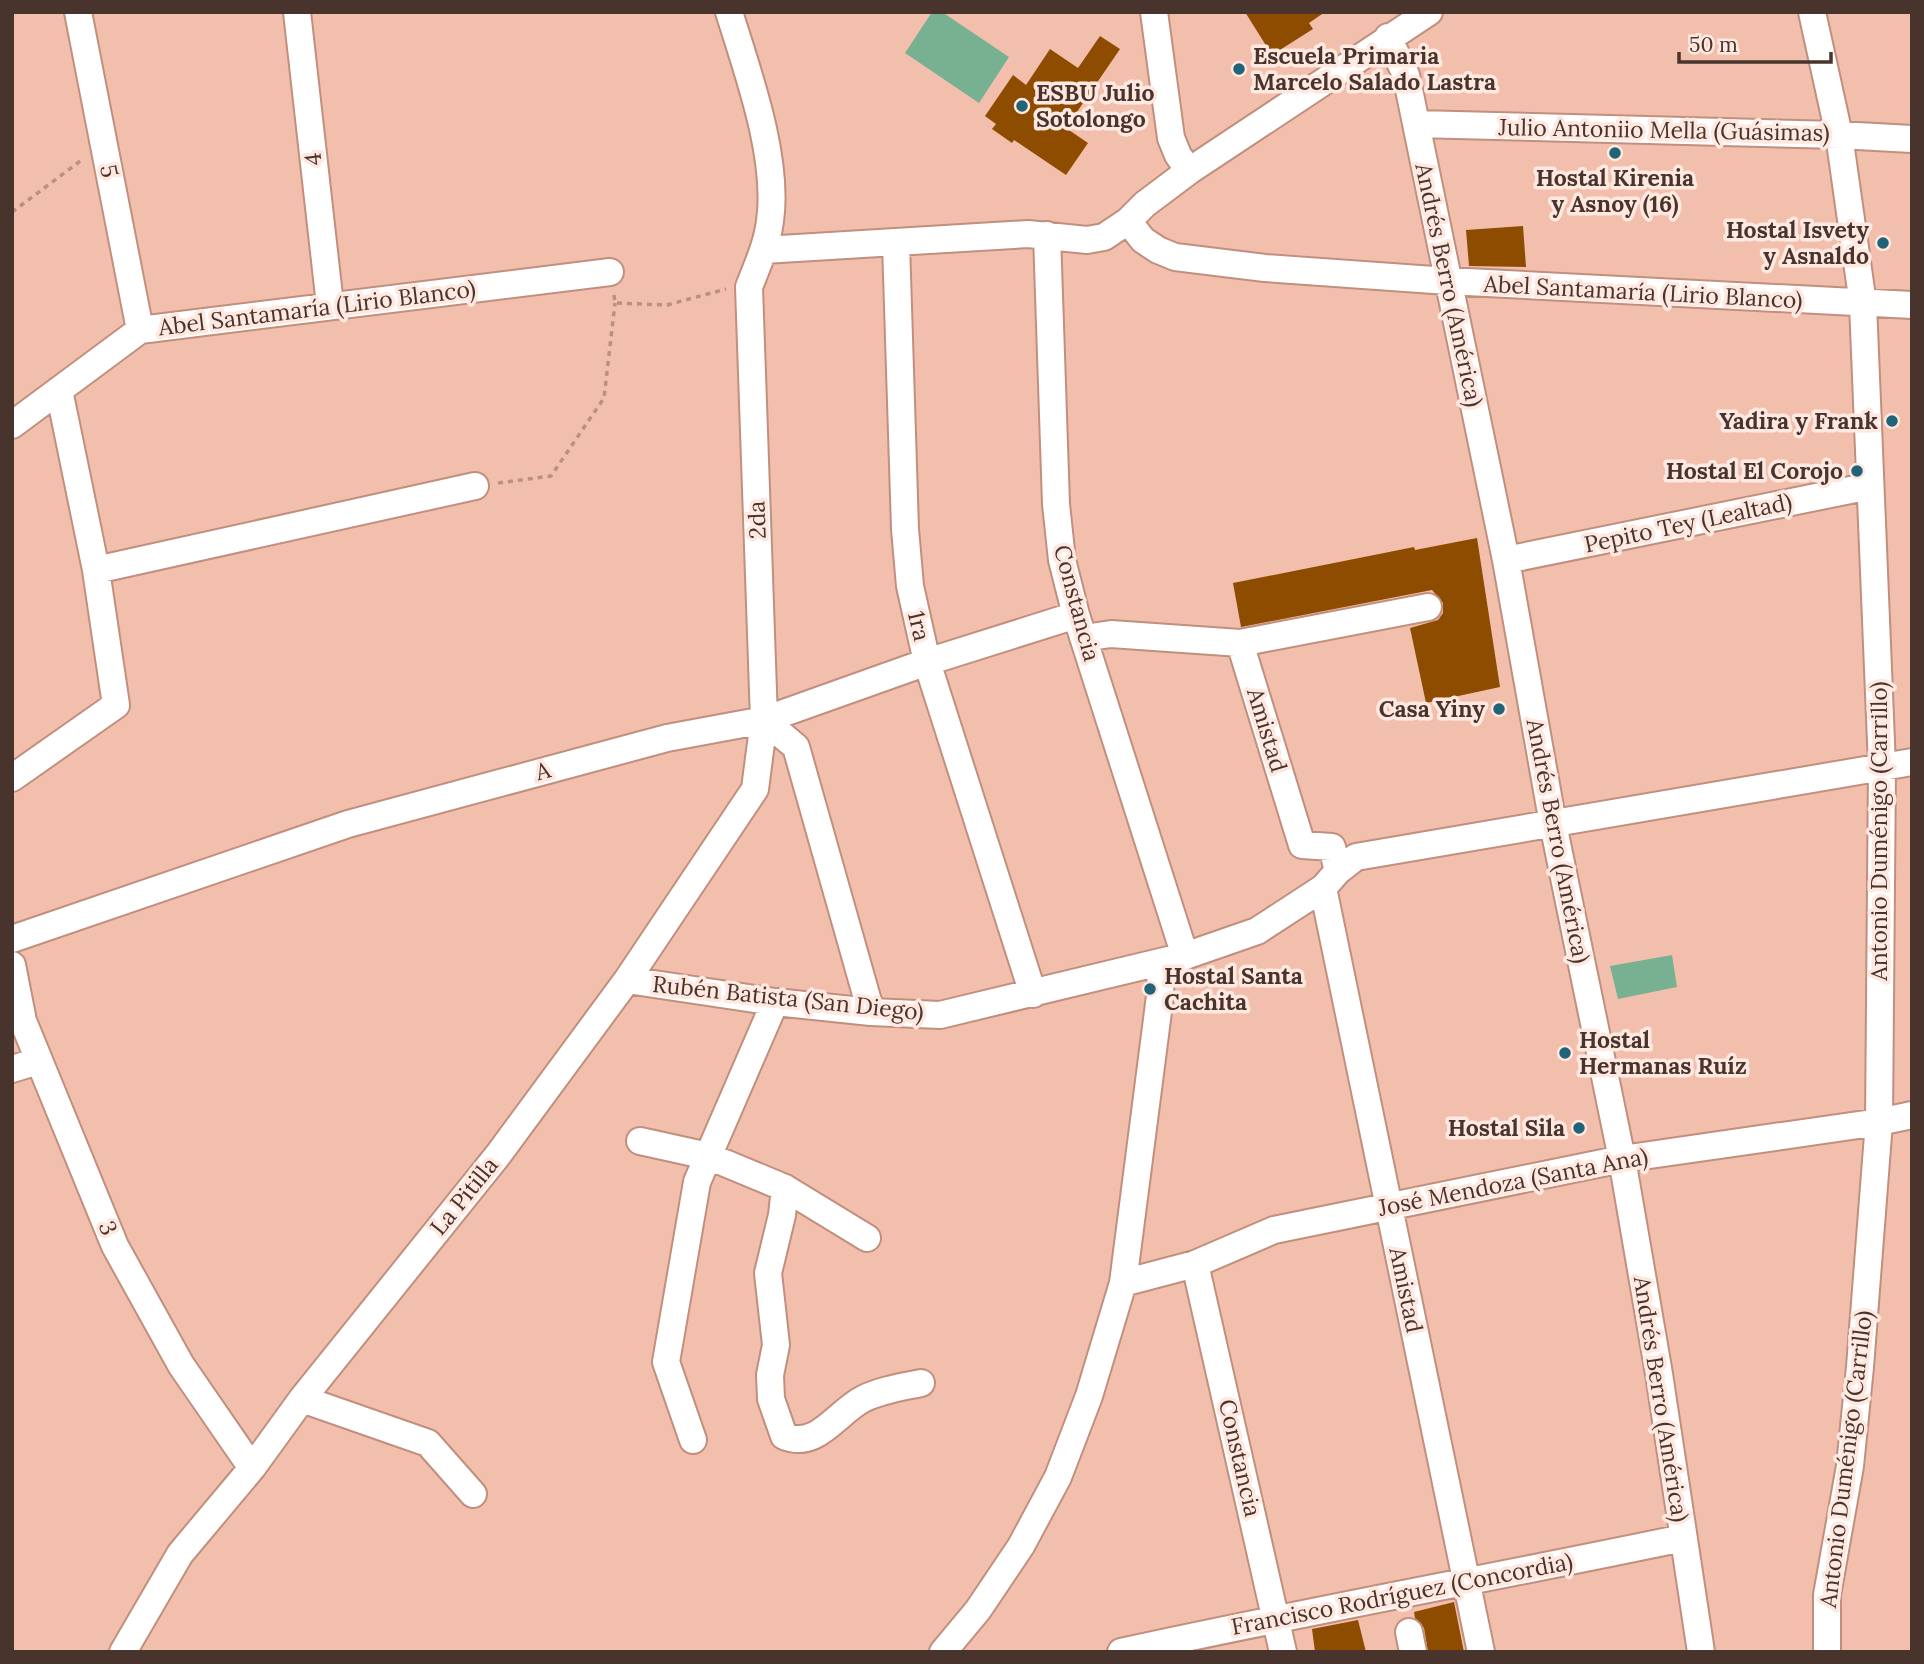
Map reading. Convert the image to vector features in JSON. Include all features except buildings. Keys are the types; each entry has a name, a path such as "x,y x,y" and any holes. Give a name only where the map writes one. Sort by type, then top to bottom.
{"street":[{"name":"5","path":"78,12 140,330"},
{"name":"4","path":"296,12 330,305"},
{"name":"2da","path":"729,12 753,88 769,161 770,220 764,250 749,287 764,720"},
{"path":"1154,12 1171,138 1189,171"},
{"path":"764,250 1028,234 1087,240 1104,237 1189,171 1429,12"},
{"name":"Antonio Duménigo (Carrillo)","path":"1812,12 1839,135 1863,304 1882,766 1879,1122 1860,1367 1850,1466 1828,1595 1827,1652"},
{"name":"Andrés Berro (América)","path":"1388,37 1406,75 1506,560 1553,824 1622,1159 1659,1374 1701,1652"},
{"name":"Julio Antoniio Mella (Guásimas)","path":"1416,124 1912,139"},
{"name":"Abel Santamaría (Lirio Blanco)","path":"1128,221 1143,240 1175,257 1265,268 1448,281 1912,305"},
{"name":"Constancia","path":"943,1652 978,1611 1021,1546 1058,1477 1089,1396 1123,1283 1160,996 1173,959 1062,560 1056,504 1047,235"},
{"name":"1ra","path":"897,243 905,529 910,586 928,662 1033,994"},
{"name":"Abel Santamaría (Lirio Blanco)","path":"12,425 140,330 610,272"},
{"path":"12,778 116,705 96,570 59,390"},
{"path":"96,570 475,486"},
{"name":"Pepito Tey (Lealtad)","path":"1506,560 1870,486"},
{"path":"1080,627 1111,634 1240,643 1428,607"},
{"name":"A","path":"12,939 348,824 667,738 764,720 928,662 1080,627"},
{"name":"Amistad","path":"1240,643 1302,845 1332,847 1330,879 1389,1206 1481,1652"},
{"path":"764,720 796,747 871,1012"},
{"name":"La Pitilla","path":"122,1652 180,1554 498,1155 627,980 755,789 764,720"},
{"name":"Rubén Batista (San Diego)","path":"627,980 775,1002 871,1012 940,1015 1173,959 1256,931 1330,879 1356,857 1912,762"},
{"name":"3","path":"12,965 23,1021 115,1246 181,1365 251,1468"},
{"path":"693,1440 666,1362 696,1182 775,1002"},
{"path":"12,1069 38,1061"},
{"name":"José Mendoza (Santa Ana)","path":"1123,1283 1195,1264 1274,1230 1622,1159 1912,1115"},
{"path":"640,1140 708,1156 785,1188 867,1238"},
{"path":"785,1188 782,1214 768,1273 776,1345 770,1375 771,1399 784,1436 797,1441 814,1437 864,1399 921,1383"},
{"name":"Constancia","path":"1195,1264 1283,1652"},
{"path":"302,1399 428,1443 473,1494"},
{"name":"Francisco Rodríguez (Concordia)","path":"1121,1652 1276,1618 1467,1583 1683,1538"}],"path":[{"path":"12,212 104,143"},
{"path":"475,486 551,476 604,398 615,303 610,272"},
{"path":"615,303 667,305 726,289 749,287"}],"green space":[{"path":"932,12 942,12 1009,57 979,103 905,53"},
{"path":"1672,955 1677,987 1618,999 1610,966"}],"place":[{"name":"Escuela Primaria Marcelo Salado Lastra","path":"1239,69"},
{"name":"ESBU Julio Sotolongo","path":"1022,106"},
{"name":"Hostal Kirenia y Asnoy (16)","path":"1615,153"},
{"name":"Hostal Isvety y Asnaldo","path":"1883,243"},
{"name":"Yadira y Frank","path":"1892,421"},
{"name":"Hostal El Corojo","path":"1857,471"},
{"name":"Casa Yiny","path":"1499,709"},
{"name":"Hostal Santa Cachita","path":"1150,989"},
{"name":"Hostal Hermanas Ruíz","path":"1565,1053"},
{"name":"Hostal Sila","path":"1579,1128"}]}
